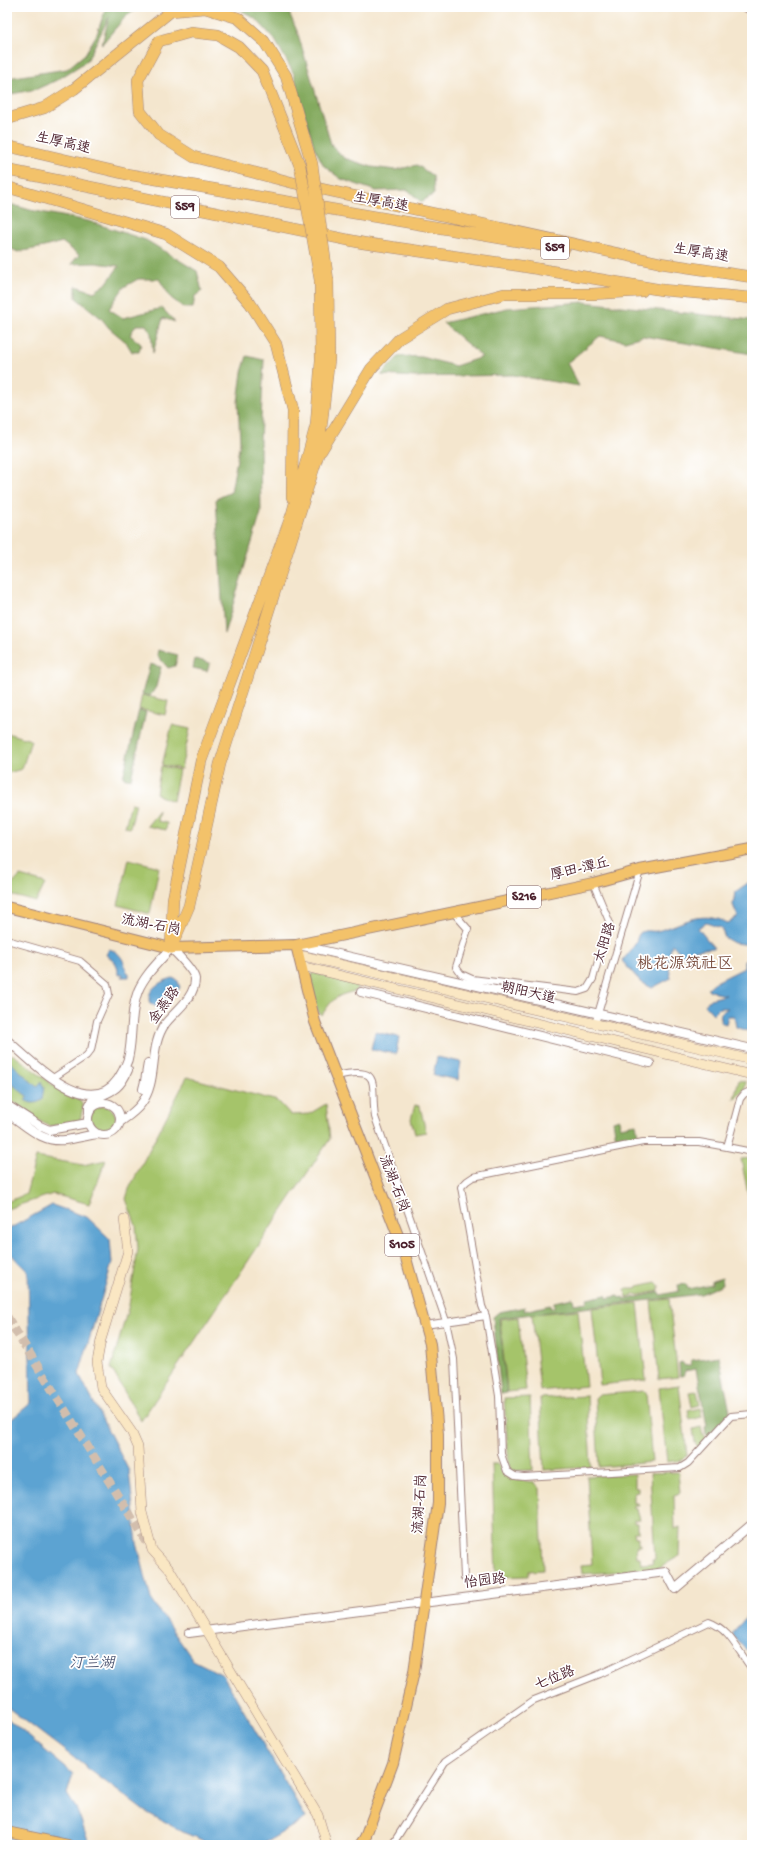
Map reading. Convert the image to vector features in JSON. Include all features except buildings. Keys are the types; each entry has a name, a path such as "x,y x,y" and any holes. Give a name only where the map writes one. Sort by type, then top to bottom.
{"highway":[{"path":"7,119 44,108 74,89 171,11 205,8 238,18 264,41 286,76 312,164 324,280 329,359 318,455 220,764 190,906 171,948"},
{"path":"171,948 173,898 201,761 292,514 316,425 321,360 324,280 300,166 262,71 239,47 218,35 191,32 159,42 138,80 140,111 159,135 194,157 294,183 666,264"},
{"name":"生厚高速","path":"7,146 126,174 530,244 752,277"},
{"name":"S59","path":"7,170 363,243 521,266 662,290 752,298"},
{"path":"7,187 166,234 219,267 250,304 276,344 294,410 292,514"},
{"path":"318,455 371,369 400,338 448,309 504,294 592,294 662,290"}],"main road":[{"name":"厚田-潭丘","path":"297,950 452,912 593,883 640,870 752,849"},
{"name":"流湖-石岗","path":"7,907 171,948 297,950 315,1022 404,1251 430,1344 438,1434 438,1503 414,1672 393,1763 363,1843"},
{"name":"朝阳大道","path":"297,950 595,1024 752,1060"},
{"name":"朝阳大道","path":"302,966 752,1075"},
{"path":"124,1219 128,1251 101,1340 97,1362 101,1388 131,1432 138,1447 142,1512 152,1550 170,1570 318,1815 327,1845"},
{"path":"7,1832 68,1845"}],"street":[{"path":"744,7 752,12"},
{"name":"太阳路","path":"595,1024 640,870"},
{"path":"452,912 468,929 456,967 461,974 472,979 578,992 587,989 593,979 609,920 593,883"},
{"path":"7,940 80,961 107,984 109,988 108,999 97,1021 91,1050 86,1056 53,1078"},
{"name":"金燕路","path":"71,1090 90,1094 107,1090 114,1084 121,1074 129,1054 134,1004 139,990 146,977 171,948"},
{"name":"金燕路","path":"89,1109 92,1100 110,1092 123,1083 131,1061 137,1008 144,988 171,948"},
{"name":"金燕路","path":"7,1114 29,1130 47,1140 66,1140 99,1134 104,1135 114,1131 120,1119 136,1103 145,1081 149,1051 153,1038 166,1017 189,988 188,975 171,948"},
{"path":"297,950 598,1012 752,1049"},
{"path":"515,984 521,1006"},
{"path":"361,992 650,1063"},
{"path":"7,1053 9,1044"},
{"name":"金燕路","path":"9,1044 53,1078 86,1099 89,1109"},
{"path":"336,1076 354,1072 363,1072 368,1075 372,1081 374,1086 375,1117 446,1321 454,1359 464,1577"},
{"path":"727,1147 740,1099 744,1094 752,1090"},
{"path":"99,1134 90,1128 88,1123 89,1109 96,1105 106,1103 115,1108 120,1119"},
{"path":"7,1105 49,1130 88,1123"},
{"path":"752,1152 698,1142 644,1142 473,1177 461,1187 482,1306 486,1316 499,1396 502,1459 507,1471 515,1476 524,1477 680,1468 688,1463 732,1416 752,1414"},
{"path":"425,1325 486,1316"},
{"name":"怡园路","path":"189,1633 666,1572 675,1589 752,1524"},
{"name":"七位路","path":"394,1842 445,1762 534,1700 600,1674 709,1622 717,1625 733,1641 752,1669"}],"green space":[{"path":"106,7 142,7 127,15 102,44 109,17 87,61 57,80 37,89 7,95 7,78 67,69 85,54 97,34"},
{"path":"236,7 287,8 297,31 331,144 344,158 372,167 395,170 417,165 433,176 434,194 421,202 408,190 376,191 341,179 324,166 314,147 294,74 275,40 257,20"},
{"path":"7,203 30,210 88,221 146,240 197,271 202,291 195,296 193,308 184,308 171,298 159,279 138,279 124,287 109,309 123,318 162,308 175,322 163,318 153,353 151,333 146,325 136,325 130,335 141,344 139,352 132,352 126,342 109,328 101,318 76,298 76,286 94,292 106,284 119,266 96,263 71,264 79,255 62,242 18,252 7,247"},
{"path":"584,302 752,320 752,354 643,336 625,341 600,336 567,363 579,386 513,375 414,377 381,375 399,356 422,357 455,366 482,357 443,323 507,308"},
{"path":"247,356 264,360 260,441 261,513 224,634 216,499 231,492 240,442 238,402 242,372"},
{"path":"158,650 178,655 175,666 168,668 157,655"},
{"path":"195,659 210,663 207,671 193,668"},
{"path":"150,664 161,667 156,687 150,696 142,694"},
{"path":"142,695 168,701 165,715 139,709"},
{"path":"139,710 146,712 131,779 123,777"},
{"path":"172,725 190,729 181,769 162,765"},
{"path":"7,733 31,740 22,769 8,773 7,777"},
{"path":"161,766 179,770 173,801 156,793"},
{"path":"131,803 136,804 130,828 125,827"},
{"path":"159,811 157,821 167,823 166,830 147,826"},
{"path":"129,859 159,867 150,914 118,905"},
{"path":"20,876 45,884 36,902 7,894 7,890"},
{"path":"313,973 358,983 356,991 336,998 322,1015 318,1012 309,981"},
{"path":"10,1055 14,1055 54,1086 80,1101 83,1106 80,1121 50,1126 41,1122 7,1097 7,1059"},
{"path":"187,1077 278,1101 291,1115 309,1114 326,1104 330,1139 141,1421 111,1368 129,1305 138,1249 136,1226 126,1199 129,1189"},
{"path":"739,1080 746,1082 744,1090 734,1099"},
{"path":"415,1105 420,1106 426,1132 415,1134 411,1119"},
{"path":"103,1106 112,1110 116,1119 112,1128 103,1132 94,1128 90,1119 94,1110"},
{"path":"619,1119 620,1127 636,1124 638,1134 616,1138 613,1121"},
{"path":"36,1157 83,1165 106,1160 89,1204 53,1194 7,1209 7,1202 26,1194"},
{"path":"752,1158 752,1196 748,1194 741,1159"},
{"path":"722,1278 723,1284 701,1294 499,1318 507,1393 501,1394 493,1317 499,1312 525,1307 524,1311 550,1305 550,1308 554,1307 554,1302 573,1298 574,1304 587,1302 587,1299 606,1295 607,1298 618,1296 619,1298 623,1297 624,1300 660,1292 661,1295 679,1291 678,1285 686,1284 688,1289 712,1284 712,1281"},
{"path":"656,1282 659,1285 659,1291 639,1295 634,1294 633,1296 627,1298 625,1289 637,1289 638,1286"},
{"path":"669,1299 678,1377 659,1379 651,1301"},
{"path":"638,1303 646,1380 600,1385 592,1308"},
{"path":"578,1310 586,1386 540,1391 532,1314"},
{"path":"518,1317 526,1390 507,1392 500,1319"},
{"path":"719,1356 730,1412 709,1437 706,1435 705,1427 707,1426 696,1369 685,1371 683,1376 680,1376 679,1363 682,1362 685,1366 690,1365 692,1360"},
{"path":"679,1385 687,1455 682,1460 667,1462 659,1388"},
{"path":"644,1391 646,1393 652,1462 599,1467 595,1398 598,1395"},
{"path":"697,1391 700,1405 692,1407 689,1392"},
{"path":"587,1396 591,1467 544,1470 540,1398"},
{"path":"530,1397 533,1470 511,1471 509,1466 504,1398"},
{"path":"700,1408 702,1417 690,1420 688,1411"},
{"path":"701,1427 703,1436 706,1439 698,1447 695,1443 693,1429"},
{"path":"492,1464 498,1464 502,1473 517,1480 534,1482 540,1488 543,1570 529,1571 529,1576 496,1577"},
{"path":"678,1472 680,1493 674,1495 675,1529 680,1527 679,1556 658,1569 582,1574 581,1565 592,1564 587,1476 635,1474 635,1488 638,1488 638,1492 634,1493 634,1503 638,1503 639,1506 634,1506 634,1509 637,1509 640,1519 634,1520 634,1523 637,1523 637,1530 639,1530 639,1532 634,1532 635,1537 638,1537 638,1544 640,1544 640,1546 636,1546 637,1557 640,1557 641,1564 653,1563 652,1559 655,1559 650,1473"}],"water":[{"path":"752,880 752,945 734,943 725,938 721,928 706,923 698,928 714,948 695,950 685,958 672,944 668,962 671,978 652,988 641,982 622,961 635,944 638,935 642,932 657,931 692,919 708,917 728,923 738,917 733,905 735,892"},
{"path":"109,949 113,950 119,955 125,964 129,977 122,977 123,974 118,974 115,962 106,955"},
{"path":"752,957 752,1028 747,1031 736,1027 734,1016 728,1016 726,1024 720,1022 721,1013 728,1008 719,1008 713,1014 705,1005 710,999 726,995 707,989 714,983 744,968 744,961"},
{"path":"173,978 178,981 180,988 156,1006 150,1004 150,994 155,986"},
{"path":"375,1032 399,1037 396,1054 371,1049"},
{"path":"437,1057 461,1062 458,1080 433,1075"},
{"path":"8,1060 37,1087 41,1082 44,1087 42,1100 31,1103 25,1100 28,1097 7,1080"},
{"name":"汀兰湖","path":"52,1205 87,1217 110,1239 112,1263 79,1374 129,1471 137,1543 151,1599 193,1660 223,1675 306,1818 273,1838 258,1845 212,1844 185,1833 144,1811 7,1707 7,1423 31,1403 28,1272 7,1250 7,1230"},
{"path":"752,1611 752,1656 731,1634"},
{"path":"7,1718 73,1774 67,1794 76,1808 90,1845 7,1845"}],"tunnel":[{"path":"7,1317 150,1547"}],"district":[{"name":"桃花源筑社区","path":"685,965"}]}
